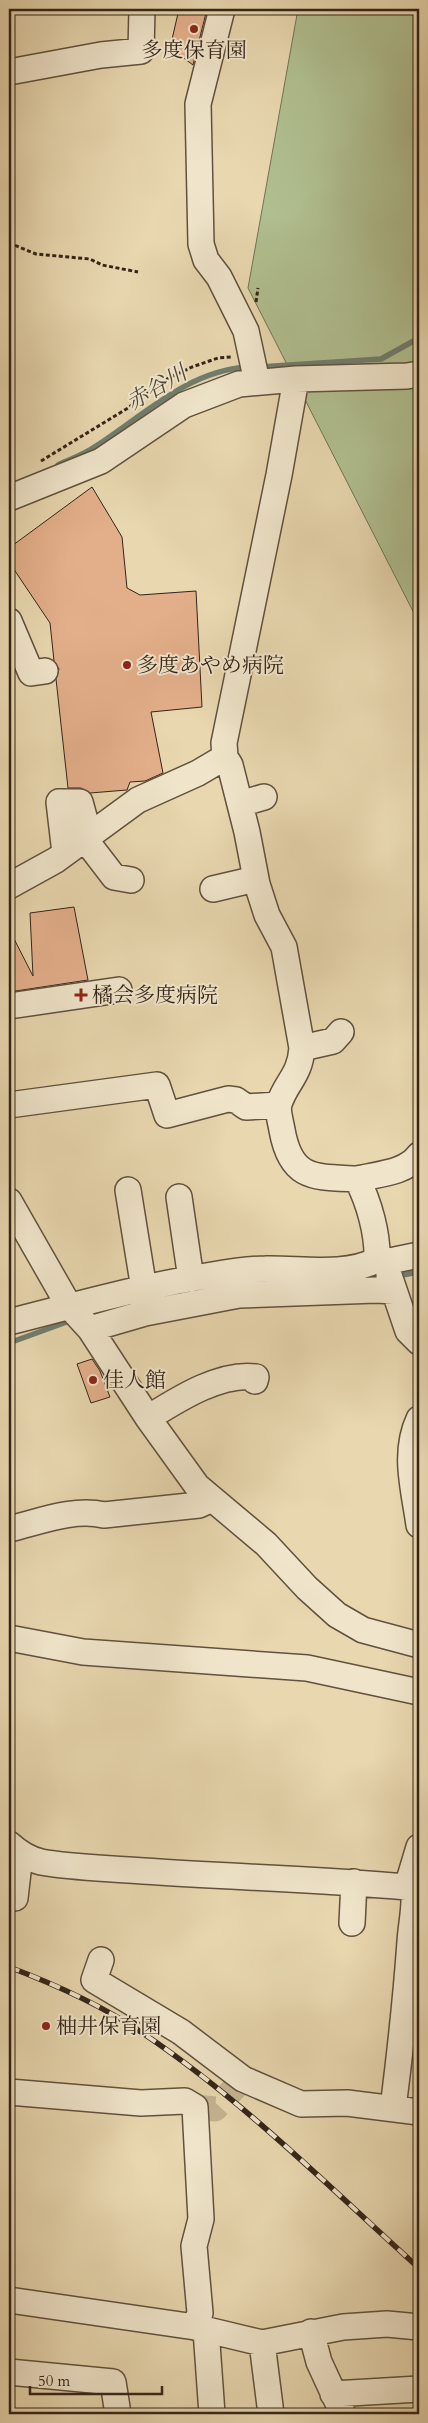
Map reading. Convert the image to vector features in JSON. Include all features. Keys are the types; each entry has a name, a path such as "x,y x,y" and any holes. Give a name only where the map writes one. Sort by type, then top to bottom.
{"street":[{"path":"9,72 101,55 141,51 142,9"},
{"path":"222,9 198,104 202,244 206,260 219,277 246,331 257,382"},
{"path":"9,498 101,461 184,405 239,384 296,379 407,376 419,374"},
{"path":"296,379 279,475 224,743 225,756 230,765 240,804 256,880 267,915 284,947 302,1048 301,1064 278,1105 284,1141 290,1159 303,1172 323,1178 357,1180 401,1168 415,1161 419,1154"},
{"path":"9,621 31,673 45,671"},
{"path":"9,886 79,842 138,800 198,773 225,756"},
{"path":"240,804 264,797"},
{"path":"79,842 114,877 131,880"},
{"path":"213,889 256,880"},
{"path":"9,1006 119,990"},
{"path":"302,1048 333,1041 341,1032"},
{"path":"9,1105 157,1085 167,1115 228,1099 236,1100 246,1107 278,1105"},
{"path":"357,1180 364,1193 381,1261 408,1330 419,1342"},
{"path":"128,1190 144,1289"},
{"path":"178,1197 191,1279"},
{"path":"9,1201 69,1306 90,1329 148,1418 197,1486 266,1544 307,1588 337,1615 363,1630 419,1645"},
{"path":"9,1322 69,1306 191,1279 263,1269 322,1270 357,1267 419,1255"},
{"path":"90,1329 145,1313 239,1295 394,1291"},
{"path":"148,1418 188,1394 241,1375 256,1377 256,1381"},
{"path":"419,1418 412,1434 409,1456 417,1498 419,1525"},
{"path":"9,1530 74,1514 92,1512 104,1515 199,1505 212,1499"},
{"path":"9,1638 83,1652 308,1668 419,1692"},
{"path":"393,2108 415,1938 414,1902 419,1847"},
{"path":"15,1898 14,1849 40,1862 73,1866 196,1875 354,1882 414,1902"},
{"path":"352,1923 354,1882"},
{"path":"101,1960 94,1980 181,2032 243,2080 301,2104 347,2103 419,2112"},
{"path":"11,2098 141,2103 185,2100 195,2107 201,2219 194,2246 201,2328 212,2414"},
{"path":"9,2300 201,2328 262,2343 311,2332 387,2324 419,2327"},
{"path":"311,2332 318,2362 338,2404 419,2389"},
{"path":"262,2343 272,2414"},
{"path":"9,2372 114,2382 118,2414"}],"path":[{"path":"9,243 36,254 90,259 102,265 138,272"},
{"path":"36,464 128,408 163,381 185,370 218,358 252,354"}],"green space":[{"path":"298,9 419,9 419,623 248,288"}],"building":[{"path":"179,9 207,9 193,65 170,48"},
{"name":"多度あやめ病院","path":"92,487 122,537 127,588 140,595 196,591 202,707 151,712 163,773 145,781 130,782 127,790 90,793 81,788 68,788 56,679 59,669 54,661 50,623 9,562 9,548"},
{"path":"74,907 88,980 9,992 9,929 33,976 30,913"},
{"name":"佳人館","path":"92,1359 100,1371 110,1397 91,1403 77,1364"}],"waterway":[{"name":"赤谷川","path":"259,367 381,359 419,338"},
{"name":"赤谷川","path":"58,465 92,449 149,408 186,386 226,370 247,367"},
{"path":"397,1276 419,1272"},
{"path":"9,1343 72,1320"}],"tunnel":[{"path":"195,2107 215,2109 243,2079"}],"railway":[{"path":"9,1967 94,2004 126,2022 179,2058 250,2115 419,2268"}],"place":[{"name":"多度保育園","path":"194,29"},
{"name":"多度あやめ病院","path":"127,665"},
{"name":"橘会多度病院","path":"81,995"},
{"name":"佳人館","path":"93,1380"},
{"name":"柚井保育園","path":"46,2026"}]}
